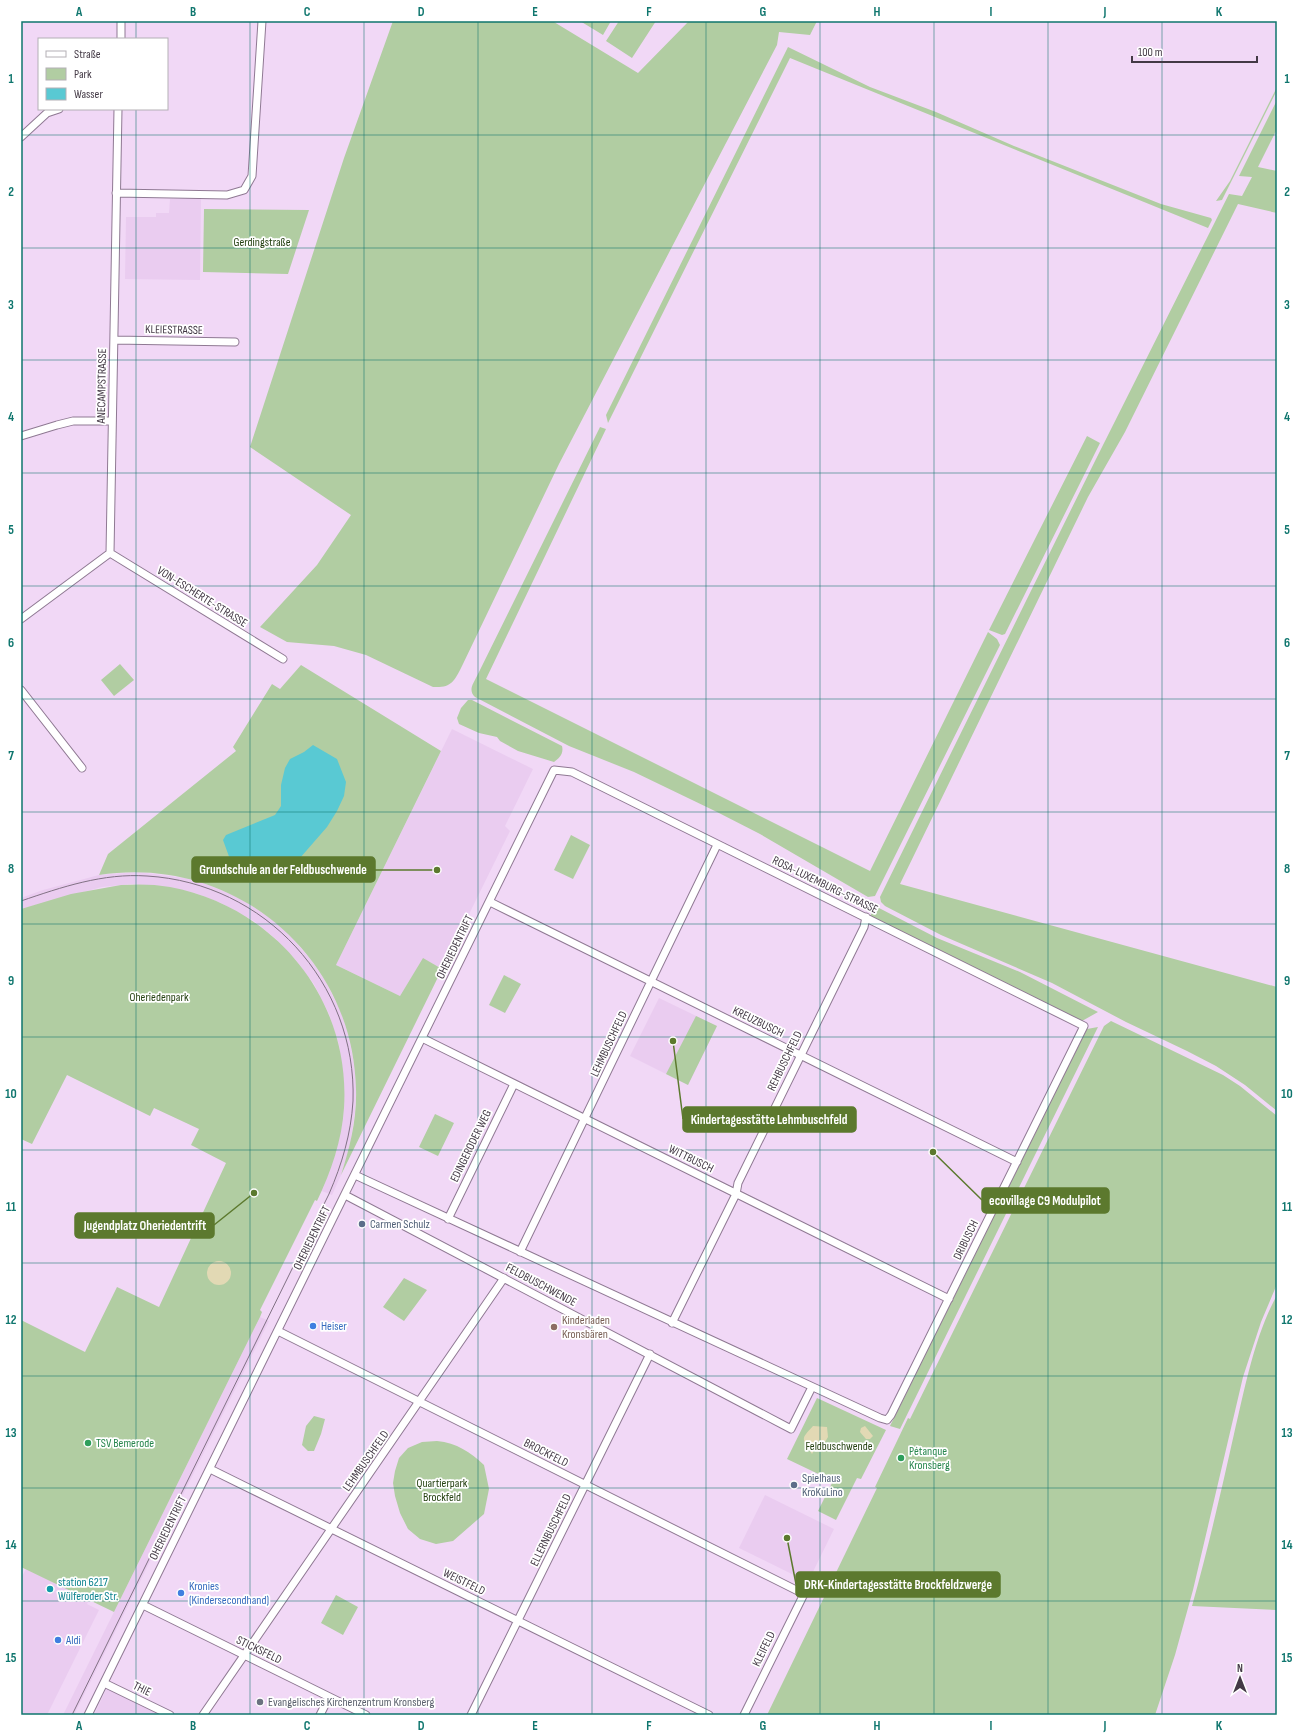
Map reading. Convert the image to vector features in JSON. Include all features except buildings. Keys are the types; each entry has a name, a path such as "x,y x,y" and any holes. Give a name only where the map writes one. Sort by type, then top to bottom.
{"street":[{"path":"121,38 122,21"},
{"path":"116,193 227,195 244,190 252,176 262,21"},
{"path":"21,136 47,113 56,110"},
{"name":"ANECAMPSTRASSE","path":"110,553 118,110"},
{"name":"KLEIESTRASSE","path":"114,340 235,342"},
{"path":"21,436 73,422 112,422"},
{"path":"21,619 110,553"},
{"name":"VON-ESCHERTE-STRASSE","path":"110,553 283,659"},
{"path":"21,690 82,768"},
{"name":"ROSA-LUXEMBURG-STRASSE","path":"554,770 572,772 1084,1026"},
{"name":"OHERIEDENTRIFT","path":"88,1715 554,770"},
{"name":"LEHMBUSCHFELD","path":"520,1252 717,845"},
{"name":"KREUZBUSCH","path":"490,902 1017,1162"},
{"name":"REHBUSCHFELD","path":"672,1323 736,1194 738,1183 864,926 866,917"},
{"name":"DRIBUSCH","path":"886,1420 890,1417 1084,1026"},
{"name":"WITTBUSCH","path":"422,1038 949,1299"},
{"name":"EDINGERODER WEG","path":"448,1219 514,1084"},
{"name":"FELDBUSCHWENDE","path":"355,1175 672,1323 886,1420"},
{"name":"FELDBUSCHWENDE","path":"345,1195 791,1429 812,1387"},
{"name":"LEHMBUSCHFELD","path":"245,1656 504,1278"},
{"name":"BROCKFELD","path":"278,1332 804,1594"},
{"name":"ELLERNBUSCHFELD","path":"471,1715 650,1354"},
{"name":"WEISTFELD","path":"210,1469 709,1715"},
{"name":"KLEIFELD","path":"744,1715 804,1594"},
{"name":"STICKSFELD","path":"142,1605 366,1715"},
{"path":"203,1715 245,1656"},
{"name":"THIE","path":"104,1683 170,1715"},
{"path":"320,1715 329,1697"}],"shaded area":[{"path":"170,199 201,199 200,280 125,279 126,217 156,217 156,213 169,213"},
{"path":"452,729 533,769 505,826 510,831 442,969 423,959 400,996 336,965"},
{"path":"138,872 185,878 203,883 238,897 270,918 286,931 312,961 326,982 341,1012 348,1034 355,1067 356,1090 355,1112 350,1146 341,1175 332,1195 322,1191 336,1152 343,1120 344,1099 339,1045 329,1014 314,984 295,959 276,939 254,921 221,903 195,893 159,886 131,884 102,887 21,909 21,898 43,890 99,875"},
{"path":"659,998 717,1026 688,1085 630,1056"},
{"path":"260,1317 269,1321 74,1715 63,1715"},
{"path":"765,1495 834,1529 808,1582 739,1548"},
{"path":"26,1569 89,1600 87,1604 99,1610 47,1715 21,1715 21,1578"},
{"path":"107,1688 146,1708 160,1715 94,1715"}],"green space":[{"path":"393,21 554,22 638,73 689,21 817,21 810,35 779,32 777,45 559,464 459,672 451,683 439,687 433,687 366,655 334,646 287,642 260,627 317,565 351,515 250,447 344,158"},
{"path":"580,21 611,21 603,35"},
{"path":"619,21 656,21 632,58 606,41"},
{"path":"788,47 870,87 936,112 1014,146 1161,204 1211,218 1212,220 1208,228 790,58 608,423 606,415"},
{"path":"1277,87 1277,90 1222,200 1216,201 1230,181"},
{"path":"1277,100 1277,129 1258,167 1277,171 1277,213 1238,204 1125,432 1088,497 900,884 1277,987 1277,1111 1245,1085 1216,1066 1126,1022 1052,983 941,935 885,906 881,902 880,897 1096,459 1229,194 1242,196 1252,177 1239,176"},
{"name":"Gerdingstraße","path":"204,209 309,210 288,274 203,272"},
{"path":"600,427 606,429 486,679 870,871 988,632 997,639 1000,645 875,896 868,897 760,834 717,812 634,772 569,746 475,697 473,694 472,687 474,682"},
{"path":"1087,436 1100,443 1005,634 1002,635 989,630"},
{"path":"120,664 134,680 114,696 101,680"},
{"path":"301,665 441,751 336,965 400,996 423,958 442,969 341,1175 350,1143 356,1100 350,1040 333,996 308,956 276,924 238,898 195,881 148,873 99,875 108,854 236,751 233,747 272,684 280,689"},
{"path":"468,700 472,700 562,746 561,756 554,762 518,751 500,741 497,737 479,733 459,724 457,718 461,708"},
{"path":"571,835 590,845 573,879 554,870"},
{"name":"Oheriedenpark","path":"146,884 164,886 208,898 243,915 273,937 299,964 320,996 335,1031 343,1068 344,1108 338,1144 331,1167 317,1201 315,1200 260,1310 262,1312 260,1317 114,1612 21,1567 21,1320 85,1352 117,1287 159,1307 226,1163 191,1145 199,1129 154,1108 150,1116 67,1075 32,1144 21,1139 21,909 71,894 121,885"},
{"path":"875,907 937,938 1020,972 1098,1012 1082,1021 870,916"},
{"path":"504,975 521,984 505,1013 489,1005"},
{"path":"696,1016 717,1026 688,1085 666,1074"},
{"path":"1111,1021 1223,1075 1240,1086 1277,1116 1277,1284 1261,1322 1243,1377 1193,1590 1175,1655 1155,1715 767,1715 877,1488 875,1487 908,1418 910,1419 1104,1026"},
{"path":"1098,1027 900,1429 890,1426 1087,1029"},
{"path":"435,1114 454,1123 438,1156 419,1147"},
{"path":"404,1278 427,1290 404,1321 383,1307"},
{"path":"1277,1295 1277,1610 1192,1606 1251,1363 1262,1328"},
{"name":"Feldbuschwende","path":"817,1398 886,1430 861,1479 857,1478 836,1520 818,1511 833,1481 787,1459"},
{"path":"314,1416 325,1419 314,1451 308,1451 302,1445 306,1426"},
{"name":"Quartierpark Brockfeld","path":"437,1441 451,1444 463,1449 484,1465 489,1489 484,1514 453,1541 436,1544 420,1539 408,1529 400,1513 393,1483 399,1458 408,1448 422,1442"},
{"path":"336,1595 358,1607 343,1635 321,1623"}],"sand":[{"path":"219,1261 228,1264 231,1273 228,1282 219,1285 210,1282 207,1273 210,1264"},
{"path":"813,1426 827,1427 828,1437 825,1442 819,1440 812,1454 804,1442 804,1437"},
{"path":"865,1426 873,1436 870,1439 866,1439 860,1432 861,1428"}],"water":[{"path":"313,745 337,759 346,782 344,796 327,827 300,858 267,875 231,862 223,840 226,835 275,815 281,806 281,785 285,768 290,759 304,752"}],"tram line":[{"path":"21,901 83,882 115,877 147,876 190,883 230,898 265,919 296,947 321,980 339,1017 350,1058 353,1101 345,1149 329,1194 72,1715"}],"place":[{"name":"Grundschule an der Feldbuschwende","path":"437,870"},
{"name":"Kindertagesstätte Lehmbuschfeld","path":"673,1041"},
{"name":"ecovillage C9 Modulpilot","path":"933,1152"},
{"name":"Jugendplatz Oheriedentrift","path":"254,1193"},
{"name":"Carmen Schulz","path":"362,1224"},
{"name":"Heiser","path":"313,1326"},
{"name":"Kinderladen Kronsbären","path":"554,1327"},
{"name":"TSV Bemerode","path":"88,1443"},
{"name":"Pétanque Kronsberg","path":"901,1458"},
{"name":"Spielhaus KroKuLino","path":"794,1485"},
{"name":"DRK-Kindertagesstätte Brockfeldzwerge","path":"787,1538"},
{"name":"station 6217 Wülferoder Str.","path":"50,1589"},
{"name":"Kronies (Kindersecondhand)","path":"181,1593"},
{"name":"Aldi","path":"58,1640"},
{"name":"Evangelisches Kirchenzentrum Kronsberg","path":"260,1702"}]}
